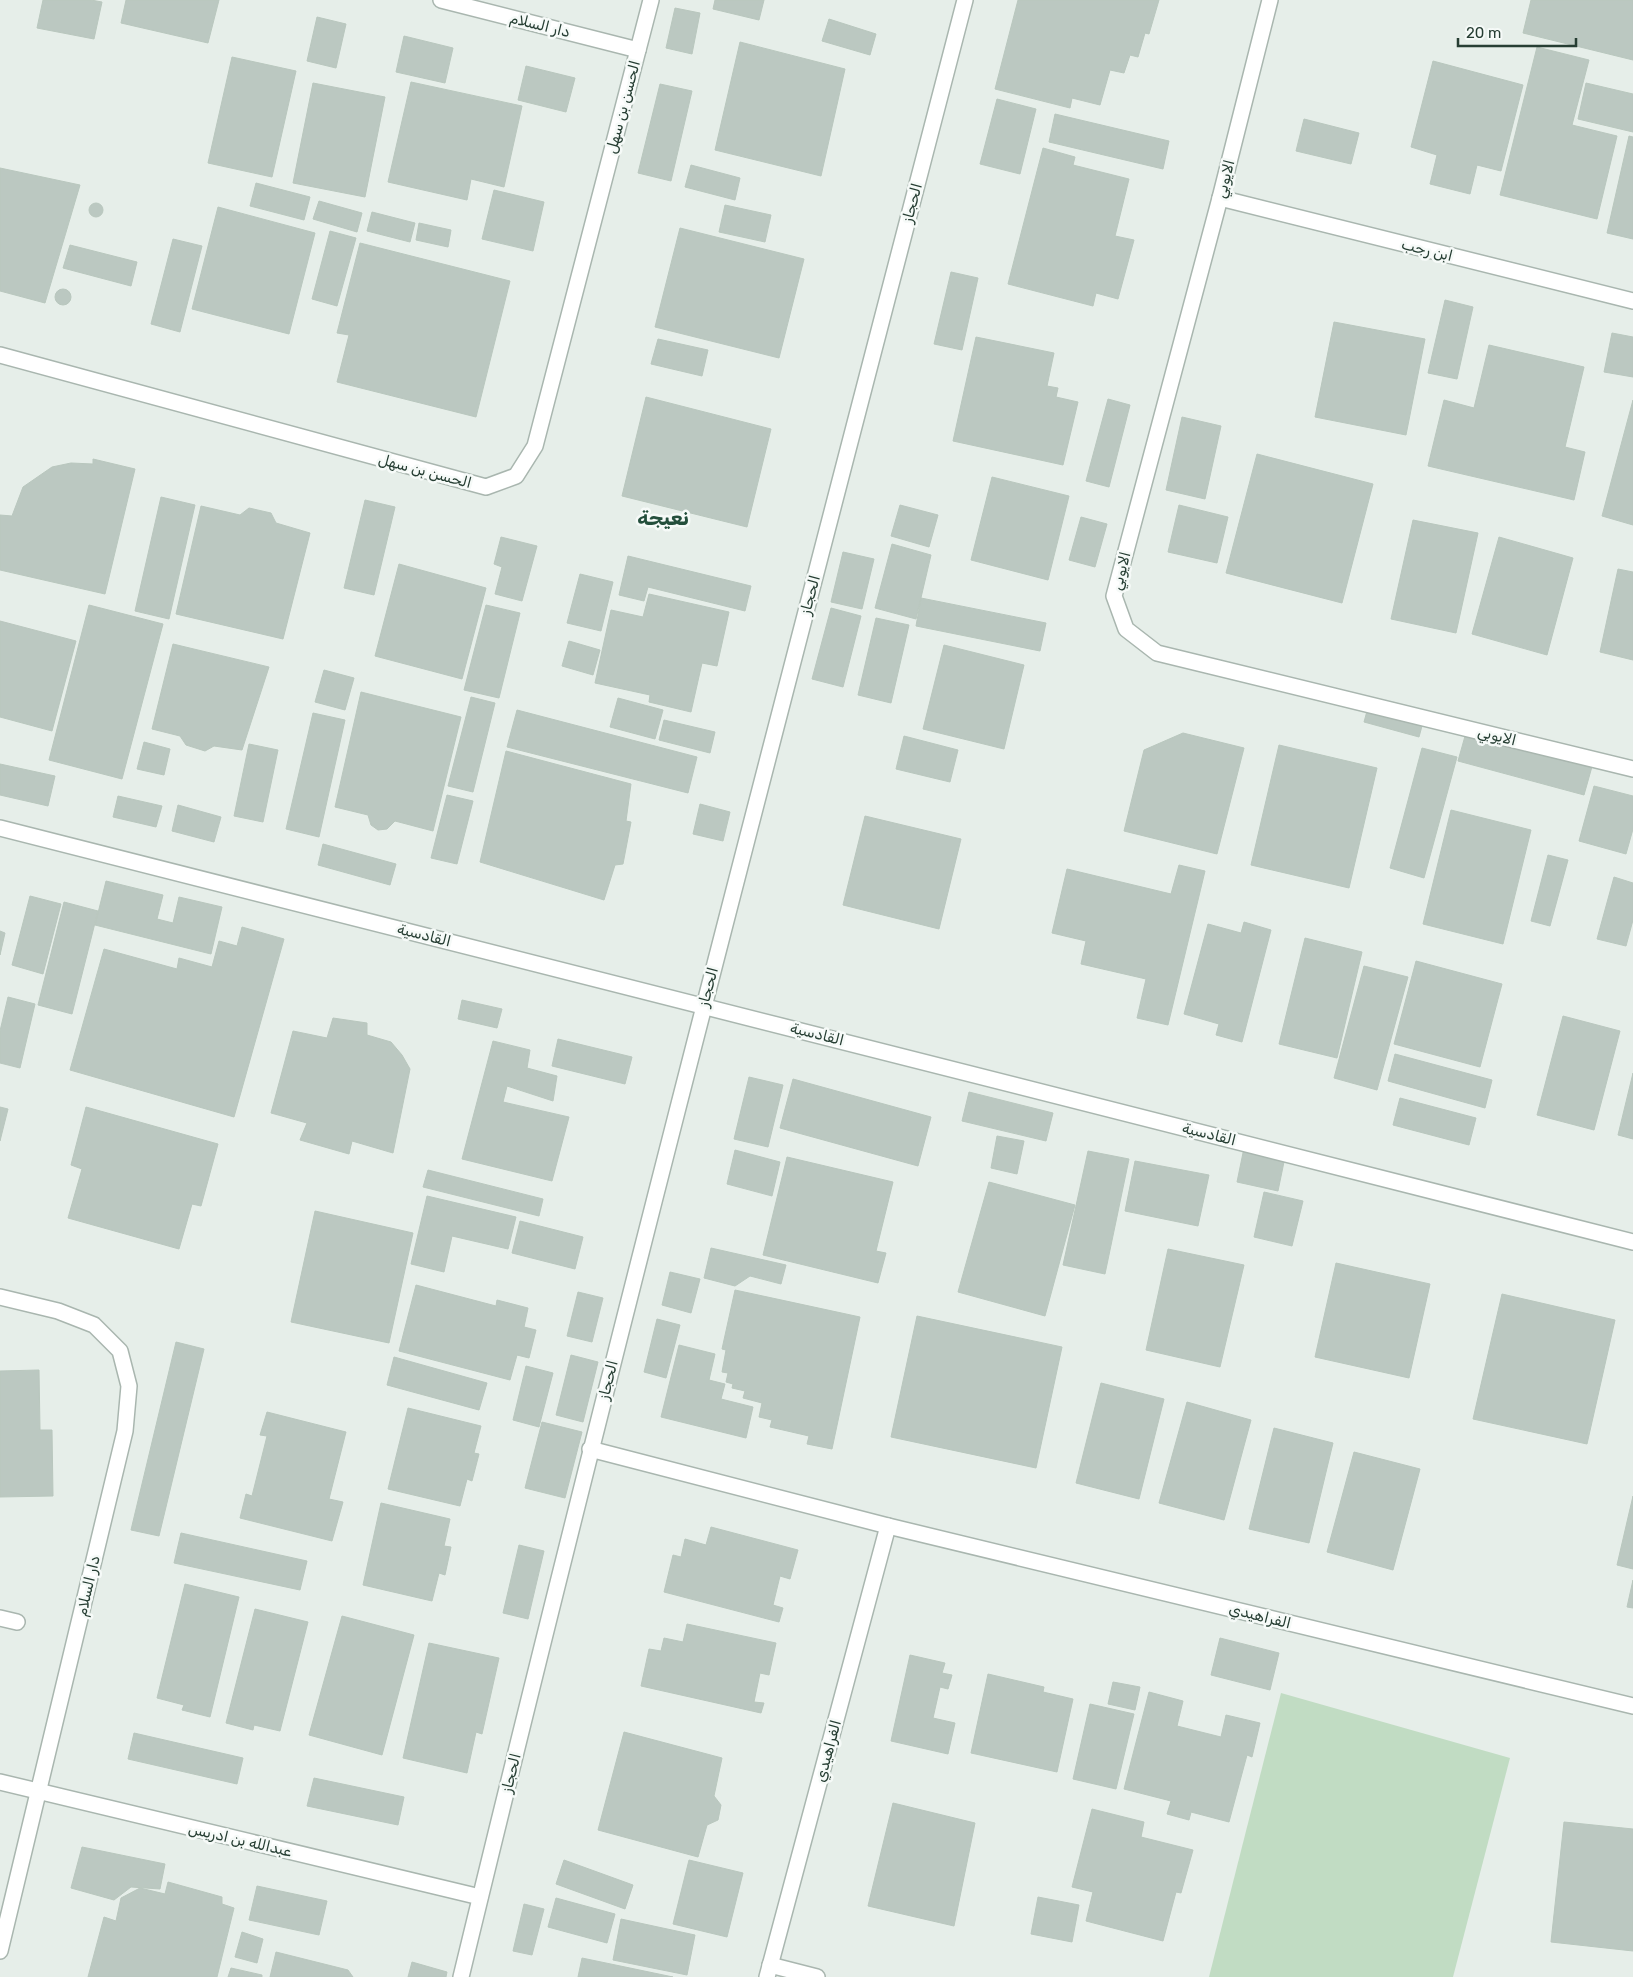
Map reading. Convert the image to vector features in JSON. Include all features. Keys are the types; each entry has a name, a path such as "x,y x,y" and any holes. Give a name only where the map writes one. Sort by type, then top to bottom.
{"street":[{"name":"دار السلام","path":"441,0 638,50"},
{"name":"الحسن بن سهل","path":"0,355 486,487 516,476 535,446 651,0"},
{"name":"الحجاز","path":"461,1977 590,1449 703,1005 965,0"},
{"name":"الايوبي","path":"1270,0 1220,198 1114,596 1126,629 1157,653 1633,769"},
{"name":"ابن رجب","path":"1220,198 1633,301"},
{"name":"القادسية","path":"0,828 1633,1242"},
{"name":"دار السلام","path":"0,1297 58,1311 94,1325 120,1352 129,1386 126,1431 0,1951"},
{"name":"الفراهيدي","path":"590,1449 888,1526 1633,1706"},
{"name":"الفراهيدي","path":"769,1971 888,1526"},
{"path":"0,1618 17,1622"},
{"name":"عبدالله بن ادريس","path":"0,1782 480,1897"},
{"path":"769,1971 817,1977"}],"green space":[{"path":"1281,1693 1510,1758 1453,1977 1209,1977"}],"building":[{"path":"43,0 91,0 102,2 94,39 37,28"},
{"path":"126,0 219,0 208,43 121,23"},
{"path":"715,0 764,0 759,20 713,9"},
{"path":"1018,0 1159,0 1149,34 1145,33 1138,57 1130,55 1124,73 1110,70 1100,105 1072,98 1070,108 995,89"},
{"path":"1531,0 1633,0 1633,60 1523,33"},
{"path":"675,8 700,13 692,54 666,48"},
{"path":"317,17 346,24 336,68 307,61"},
{"path":"829,19 876,34 870,55 822,41"},
{"path":"404,36 453,48 445,83 396,72"},
{"path":"740,42 845,69 821,176 715,150"},
{"path":"1537,47 1589,60 1572,125 1617,136 1597,219 1500,195"},
{"path":"232,57 296,71 272,177 208,163"},
{"path":"1433,61 1523,85 1501,171 1477,165 1470,194 1430,184 1437,155 1411,147"},
{"path":"526,66 575,78 566,112 518,100"},
{"path":"411,82 522,106 504,187 471,179 467,200 388,182"},
{"path":"313,83 385,97 365,197 293,183"},
{"path":"1586,83 1633,94 1633,132 1578,119"},
{"path":"660,84 692,91 671,181 638,173"},
{"path":"997,99 1036,109 1020,174 980,164"},
{"path":"1055,114 1169,141 1163,169 1049,142"},
{"path":"1304,119 1359,133 1351,164 1296,151"},
{"path":"1629,136 1633,137 1633,239 1607,233"},
{"path":"1043,148 1075,157 1073,165 1129,179 1115,236 1134,240 1118,299 1096,293 1093,306 1008,284"},
{"path":"691,165 740,178 735,200 685,187"},
{"path":"0,168 80,185 45,303 0,291"},
{"path":"256,183 310,197 304,220 250,206"},
{"path":"494,190 544,202 533,251 482,239"},
{"path":"319,201 362,213 357,232 313,219"},
{"path":"93,203 99,203 103,210 99,217 93,217 89,213 89,207"},
{"path":"725,205 771,215 765,242 719,232"},
{"path":"218,207 315,233 289,334 192,309"},
{"path":"372,212 415,223 410,242 367,231"},
{"path":"419,223 451,230 448,247 416,240"},
{"path":"680,228 804,259 779,358 655,327"},
{"path":"330,231 356,238 337,306 312,299"},
{"path":"173,239 202,246 180,332 151,324"},
{"path":"360,243 510,281 476,417 337,382 349,335 337,333"},
{"path":"70,245 137,262 131,286 63,268"},
{"path":"951,272 978,278 962,350 934,344"},
{"path":"60,289 66,289 71,294 69,303 60,305 55,300 55,294"},
{"path":"1445,300 1473,307 1457,379 1428,373"},
{"path":"1334,322 1425,339 1406,435 1315,417"},
{"path":"1612,333 1633,337 1633,377 1604,372"},
{"path":"976,337 1054,353 1047,386 1058,388 1056,397 1078,402 1063,465 953,441"},
{"path":"658,339 708,350 702,376 651,364"},
{"path":"1489,345 1584,367 1565,447 1585,452 1574,500 1428,466 1444,400 1474,408"},
{"path":"646,397 771,429 747,527 622,496"},
{"path":"1108,399 1130,405 1109,487 1086,481"},
{"path":"1633,400 1633,525 1602,516"},
{"path":"1182,417 1221,426 1205,499 1166,490"},
{"path":"1257,454 1373,484 1342,603 1226,573"},
{"path":"93,459 135,469 105,594 0,570 0,515 12,516 23,487 52,467 71,463 93,464"},
{"path":"992,477 1069,496 1048,580 971,560"},
{"path":"161,497 195,505 169,619 135,611"},
{"path":"365,500 395,507 374,595 344,588"},
{"path":"900,505 938,515 929,547 891,536"},
{"path":"1179,505 1228,517 1217,563 1168,552"},
{"path":"201,506 240,515 249,508 271,513 276,523 310,533 283,639 176,614"},
{"path":"1081,517 1107,524 1095,567 1069,560"},
{"path":"1413,520 1478,533 1456,633 1391,619"},
{"path":"501,537 537,546 522,601 495,594 502,567 494,564"},
{"path":"1499,537 1573,558 1547,655 1472,634"},
{"path":"892,544 931,555 916,619 875,608"},
{"path":"843,552 874,559 862,609 831,602"},
{"path":"628,556 751,586 745,611 648,587 644,601 619,595"},
{"path":"399,564 486,588 462,679 375,656"},
{"path":"1618,569 1633,572 1633,660 1600,652"},
{"path":"580,574 613,582 601,631 567,623"},
{"path":"649,594 729,612 717,666 702,663 691,712 649,702 650,695 595,683 611,610 643,617"},
{"path":"921,598 1046,623 1040,651 916,626"},
{"path":"89,605 163,624 122,779 49,760"},
{"path":"486,605 520,613 499,698 464,690"},
{"path":"831,608 861,616 843,687 812,679"},
{"path":"876,618 909,625 891,703 858,695"},
{"path":"0,621 76,641 52,731 0,717"},
{"path":"569,641 600,650 593,675 562,666"},
{"path":"173,644 269,667 242,750 214,746 205,751 186,745 180,736 152,729"},
{"path":"944,645 1024,665 1004,749 923,729"},
{"path":"324,670 354,678 345,710 315,702"},
{"path":"361,692 461,717 433,831 395,821 387,829 378,830 371,825 368,815 335,807"},
{"path":"471,697 495,703 473,792 448,786"},
{"path":"618,698 663,710 655,739 610,727"},
{"path":"1370,700 1425,715 1419,737 1364,722"},
{"path":"517,710 697,757 688,793 507,747"},
{"path":"313,713 345,720 319,837 286,829"},
{"path":"664,720 715,732 710,753 659,740"},
{"path":"1467,729 1593,763 1584,795 1458,761"},
{"path":"1183,733 1244,748 1217,854 1124,831 1144,750"},
{"path":"904,736 958,750 950,782 896,769"},
{"path":"144,742 170,749 164,775 137,769"},
{"path":"249,744 278,750 263,822 234,816"},
{"path":"1279,745 1377,768 1349,888 1251,865"},
{"path":"1422,748 1457,757 1424,878 1390,868"},
{"path":"506,751 631,784 626,821 631,822 623,864 615,865 604,900 480,862"},
{"path":"0,764 55,776 48,806 0,795"},
{"path":"1594,786 1633,796 1633,829 1626,854 1579,841"},
{"path":"447,795 473,801 457,864 431,858"},
{"path":"118,796 162,806 156,827 113,817"},
{"path":"700,804 730,812 723,841 693,834"},
{"path":"178,805 221,817 214,842 172,831"},
{"path":"1451,810 1531,830 1503,944 1423,924"},
{"path":"865,816 961,839 939,929 843,905"},
{"path":"323,844 396,864 390,885 318,865"},
{"path":"1548,855 1568,860 1550,926 1531,921"},
{"path":"1179,865 1205,871 1168,1025 1137,1018 1146,979 1081,964 1086,941 1052,933 1067,869 1171,894"},
{"path":"1614,877 1633,883 1633,920 1626,946 1597,939"},
{"path":"106,881 163,895 157,919 173,923 179,897 222,907 211,954 95,925"},
{"path":"30,896 61,904 43,974 12,965"},
{"path":"64,902 98,911 72,1014 38,1005"},
{"path":"1244,922 1271,930 1242,1042 1216,1035 1219,1024 1184,1014 1208,924 1241,933"},
{"path":"242,927 284,939 234,1117 70,1070 104,949 177,969 179,958 212,967 219,941 237,946"},
{"path":"0,931 5,933 0,955"},
{"path":"1305,938 1362,952 1337,1058 1279,1044"},
{"path":"1416,961 1502,984 1480,1067 1394,1044"},
{"path":"1364,966 1408,977 1377,1090 1334,1078"},
{"path":"8,997 35,1004 20,1068 0,1063 0,1031"},
{"path":"462,1000 502,1009 497,1028 458,1019"},
{"path":"1563,1016 1620,1031 1594,1130 1537,1115"},
{"path":"333,1018 367,1023 367,1035 391,1042 402,1055 410,1069 393,1153 352,1141 349,1154 300,1140 307,1123 271,1113 293,1031 327,1038"},
{"path":"558,1039 632,1057 625,1084 552,1066"},
{"path":"493,1041 530,1050 527,1068 557,1076 553,1101 507,1086 503,1102 569,1117 552,1181 462,1159"},
{"path":"1395,1054 1492,1080 1485,1108 1388,1081"},
{"path":"1633,1073 1633,1139 1618,1135"},
{"path":"749,1077 783,1085 768,1147 734,1139"},
{"path":"793,1079 931,1117 918,1166 780,1128"},
{"path":"969,1092 1053,1113 1046,1141 962,1121"},
{"path":"1400,1098 1476,1118 1469,1145 1393,1125"},
{"path":"0,1107 8,1109 0,1141"},
{"path":"86,1107 218,1144 201,1206 192,1204 179,1249 68,1218 82,1169 71,1165"},
{"path":"997,1136 1024,1141 1017,1174 991,1168"},
{"path":"1244,1148 1285,1157 1278,1191 1237,1182"},
{"path":"735,1150 780,1162 772,1196 727,1184"},
{"path":"1088,1151 1129,1159 1105,1274 1063,1265"},
{"path":"787,1157 893,1182 876,1251 886,1253 878,1283 763,1255"},
{"path":"1135,1161 1209,1175 1198,1226 1125,1211"},
{"path":"428,1170 543,1199 539,1216 423,1187"},
{"path":"989,1182 1075,1205 1045,1316 958,1292"},
{"path":"1264,1192 1303,1201 1292,1246 1254,1237"},
{"path":"427,1196 516,1217 508,1249 452,1236 444,1272 411,1264"},
{"path":"315,1211 413,1233 389,1343 291,1322"},
{"path":"520,1221 583,1237 575,1269 512,1253"},
{"path":"711,1248 786,1265 781,1284 750,1276 735,1286 704,1278"},
{"path":"1168,1249 1244,1265 1220,1367 1146,1350"},
{"path":"1336,1263 1430,1284 1409,1378 1315,1357"},
{"path":"670,1272 700,1279 691,1313 662,1305"},
{"path":"416,1285 496,1306 497,1300 528,1308 524,1327 536,1330 529,1358 517,1355 510,1380 399,1351"},
{"path":"735,1290 860,1317 832,1449 807,1444 809,1436 770,1427 772,1420 759,1417 762,1403 743,1398 745,1391 732,1388 733,1384 726,1382 728,1373 722,1372 726,1350 722,1349"},
{"path":"578,1292 603,1298 592,1342 567,1336"},
{"path":"1502,1294 1615,1320 1587,1444 1473,1419"},
{"path":"917,1316 1062,1347 1036,1468 891,1437"},
{"path":"657,1319 680,1325 666,1378 644,1372"},
{"path":"176,1342 204,1349 159,1536 131,1530"},
{"path":"679,1345 715,1354 709,1380 725,1384 721,1399 753,1407 746,1438 661,1417"},
{"path":"571,1355 598,1362 583,1422 556,1415"},
{"path":"394,1357 487,1383 479,1410 387,1385"},
{"path":"526,1366 553,1373 539,1427 513,1420"},
{"path":"39,1370 40,1430 52,1430 53,1496 0,1497 0,1371"},
{"path":"1101,1383 1164,1399 1139,1499 1076,1483"},
{"path":"1187,1402 1251,1420 1224,1520 1159,1503"},
{"path":"408,1408 481,1426 474,1453 479,1454 472,1481 467,1479 460,1506 388,1489"},
{"path":"267,1412 346,1432 329,1499 343,1502 332,1541 240,1518 246,1494 252,1496 267,1436 260,1435"},
{"path":"542,1422 582,1432 565,1498 525,1488"},
{"path":"1274,1428 1333,1443 1309,1543 1249,1529"},
{"path":"1354,1452 1420,1469 1393,1570 1327,1552"},
{"path":"1633,1496 1633,1569 1617,1565"},
{"path":"381,1503 450,1519 444,1546 451,1547 445,1575 439,1573 432,1601 363,1585"},
{"path":"711,1527 798,1550 790,1579 780,1576 773,1605 783,1608 779,1622 664,1592 673,1555 681,1557 685,1539 706,1545"},
{"path":"181,1533 307,1561 300,1590 174,1563"},
{"path":"519,1545 544,1551 528,1619 503,1613"},
{"path":"1633,1580 1633,1608 1627,1607"},
{"path":"185,1584 239,1597 210,1717 182,1710 184,1705 157,1698"},
{"path":"255,1609 308,1622 280,1731 254,1725 253,1730 226,1723"},
{"path":"342,1616 414,1635 382,1755 309,1735"},
{"path":"687,1624 776,1643 769,1675 760,1673 754,1702 764,1703 761,1713 641,1686 649,1649 661,1651 664,1638 683,1642"},
{"path":"1220,1638 1279,1653 1270,1690 1211,1675"},
{"path":"429,1643 499,1658 482,1734 476,1732 467,1773 403,1758"},
{"path":"910,1655 945,1663 942,1673 952,1675 948,1689 940,1687 933,1718 955,1723 948,1754 891,1741"},
{"path":"988,1674 1044,1687 1043,1692 1073,1699 1057,1772 971,1753"},
{"path":"1113,1682 1140,1687 1135,1710 1108,1704"},
{"path":"1149,1692 1183,1701 1177,1726 1221,1737 1226,1715 1260,1723 1252,1757 1247,1755 1229,1822 1191,1812 1189,1820 1167,1814 1171,1801 1124,1789"},
{"path":"1090,1704 1134,1714 1116,1789 1073,1779"},
{"path":"624,1732 722,1758 714,1796 721,1805 718,1820 707,1825 698,1857 598,1830"},
{"path":"134,1733 243,1758 237,1784 128,1759"},
{"path":"314,1778 404,1797 398,1825 307,1806"},
{"path":"893,1803 975,1823 954,1926 868,1906"},
{"path":"1092,1809 1144,1822 1141,1837 1193,1850 1181,1893 1176,1892 1163,1941 1086,1921 1093,1892 1072,1887"},
{"path":"1564,1822 1633,1829 1633,1951 1551,1942"},
{"path":"82,1847 165,1864 160,1889 131,1887 114,1900 71,1888"},
{"path":"564,1860 633,1885 625,1909 556,1884"},
{"path":"689,1860 743,1873 727,1937 673,1924"},
{"path":"168,1882 222,1897 222,1904 234,1908 217,1977 88,1977 104,1917 116,1921 121,1898 140,1888 165,1894"},
{"path":"257,1886 327,1901 319,1935 249,1920"},
{"path":"1038,1897 1079,1905 1072,1942 1031,1934"},
{"path":"556,1898 615,1914 607,1943 548,1927"},
{"path":"524,1904 544,1909 532,1955 513,1951"},
{"path":"621,1919 695,1935 687,1975 613,1960"},
{"path":"242,1932 263,1939 257,1963 235,1957"},
{"path":"276,1952 348,1970 353,1977 270,1977"},
{"path":"582,1958 673,1977 578,1977"},
{"path":"412,1962 447,1972 446,1977 408,1977"},
{"path":"231,1968 262,1975 262,1977 228,1977"}],"district":[{"name":"نعيجة","path":"663,518"}]}
